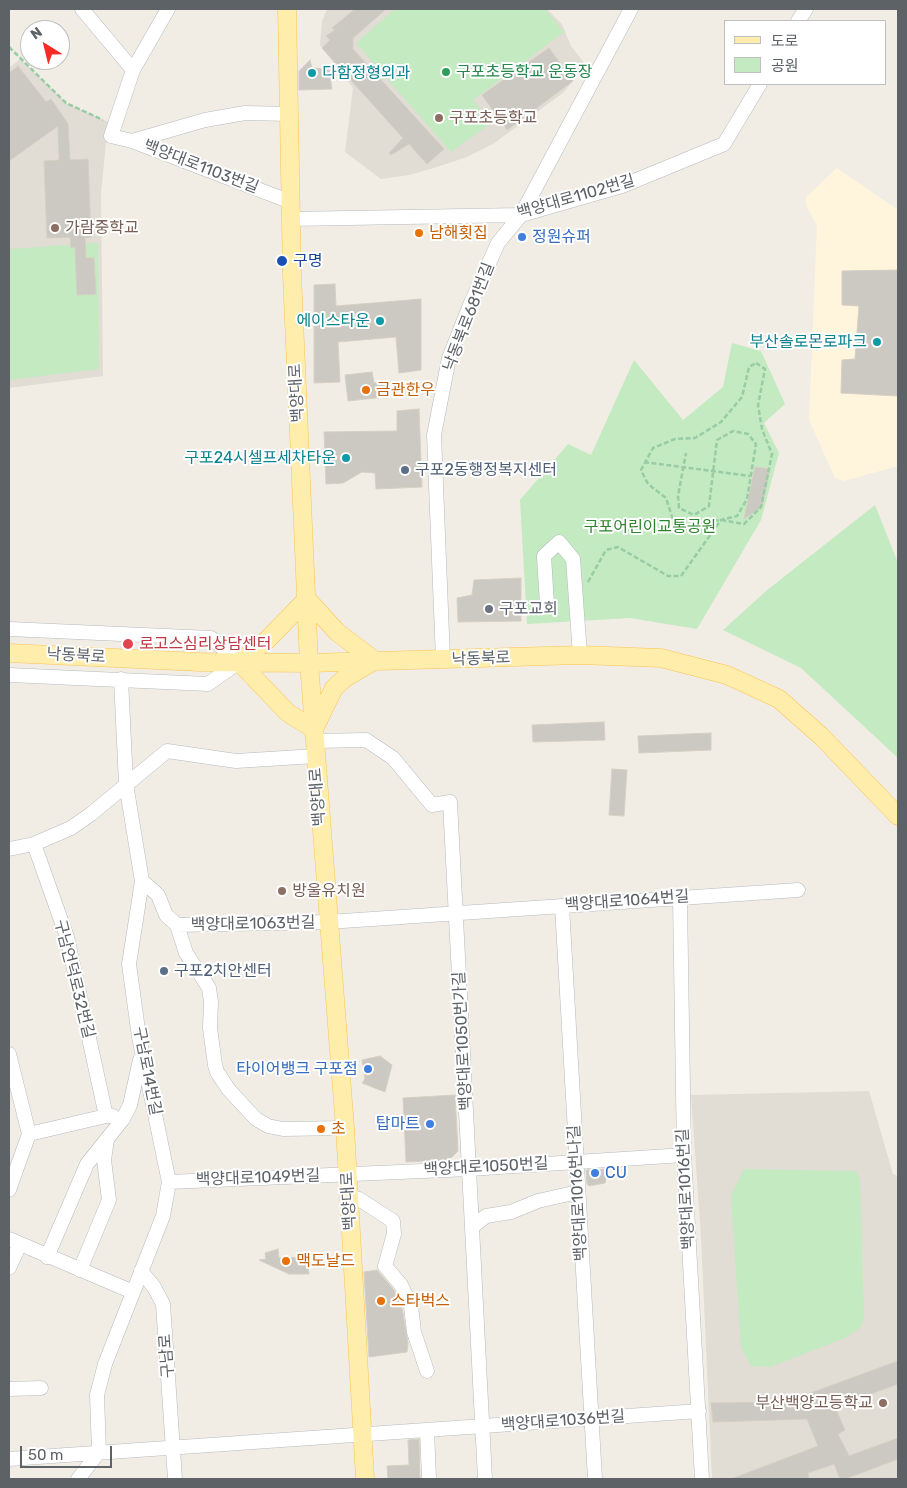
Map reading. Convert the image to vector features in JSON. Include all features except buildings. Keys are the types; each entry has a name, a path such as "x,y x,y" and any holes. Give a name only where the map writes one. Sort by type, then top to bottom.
{"main road":[{"name":"백양대로","path":"287,9 291,211 309,663 348,1175 356,1435 366,1479"},
{"path":"307,600 337,632 374,660 345,678 334,688 315,742 239,662 267,640 307,600"},
{"name":"낙동북로","path":"9,653 200,662 309,663 580,655 661,658 727,675 779,700 821,736 898,816"}],"street":[{"path":"82,9 133,70"},
{"path":"112,131 133,70 168,9"},
{"name":"낙동북로681번길","path":"443,660 434,435 449,358 498,243 521,215 631,9"},
{"path":"799,20 806,9"},
{"name":"백양대로1102번길","path":"291,211 521,215 622,186 724,144 759,85"},
{"path":"132,141 205,120 245,113 290,114"},
{"name":"백양대로1103번길","path":"112,131 291,211"},
{"path":"547,605 544,556 560,542 573,559 580,655"},
{"path":"9,629 211,638 239,662 208,684 9,675"},
{"name":"구남로14번길","path":"99,1452 97,1396 106,1364 164,1216 169,1182 142,1052 129,964 142,881 126,784 121,679"},
{"path":"9,849 34,844 71,828 167,751 236,761 315,742 366,740 393,758 432,806 450,802 456,913"},
{"name":"구남언덕로32번길","path":"34,844 67,937 106,1116"},
{"name":"백양대로1063번길","path":"142,881 158,895 166,915 177,925 328,922"},
{"name":"백양대로1064번길","path":"328,922 798,890"},
{"name":"백양대로1016번길","path":"680,898 684,1156 702,1479"},
{"name":"백양대로1016번나길","path":"562,906 595,1479"},
{"name":"백양대로1050번가길","path":"456,913 485,1479"},
{"path":"177,925 186,953 209,988 211,1002 210,1028 215,1065 217,1072 229,1090 256,1119 268,1126 283,1129 345,1128"},
{"path":"47,1257 87,1164 123,1119 134,1095 142,1052"},
{"path":"9,1054 29,1134 9,1190"},
{"path":"29,1134 106,1116 123,1119"},
{"path":"80,1270 109,1200 104,1160 108,1136"},
{"name":"백양대로1050번길","path":"348,1175 684,1156"},
{"name":"백양대로1049번길","path":"169,1182 348,1175"},
{"path":"472,1227 486,1216 511,1212 538,1201 578,1192"},
{"path":"349,1196 359,1199 393,1221 394,1234 385,1266 401,1285 411,1306 414,1332 427,1371"},
{"path":"9,1268 14,1242 133,1292"},
{"name":"구남로","path":"141,1271 154,1286 163,1304 175,1479"},
{"path":"9,1389 41,1388"},
{"name":"백양대로1036번길","path":"356,1435 699,1411"},
{"path":"427,1430 429,1479"},
{"path":"12,1461 99,1452 356,1435"},
{"path":"78,1479 99,1452"}],"path":[{"path":"9,47 66,103 112,131"},
{"path":"686,453 678,496 679,508 694,515 709,506 717,440 733,431 748,434 756,444 747,499 737,516 705,522 690,530 674,523 666,498 648,484 641,470 654,448 675,439 695,438 721,422 742,398 749,367 756,363 765,369 758,405 762,429 772,454 761,507 744,524 720,520"},
{"path":"644,462 750,476"},
{"path":"575,605 606,550 618,547 668,576 681,576 720,520"}],"shaded area":[{"name":"구포초등학교","path":"327,9 547,9 562,24 571,46 586,65 563,93 493,144 467,157 434,168 409,175 381,179 345,152 353,88 320,45 322,21"},
{"name":"가람중학교","path":"20,59 20,70 32,70 66,103 108,122 101,194 103,376 9,388 9,68"},
{"path":"837,168 898,210 898,466 844,481 835,478 809,420 817,226 806,205 806,197"},
{"name":"부산백양고등학교","path":"869,1091 893,1174 898,1176 898,1479 712,1479 701,1237 691,1095"}],"green space":[{"name":"구포초등학교 운동장","path":"395,9 545,9 564,32 473,100 491,123 451,152 356,43"},
{"path":"98,243 99,369 9,380 9,249"},
{"name":"구포어린이교통공원","path":"732,343 761,351 785,404 764,423 779,453 761,520 697,629 630,618 527,624 520,500 568,444 591,455 634,360 683,420 723,387"},
{"path":"875,505 898,563 898,758 801,668 723,630 766,591"},
{"path":"744,1169 856,1171 860,1179 864,1320 860,1328 845,1338 770,1367 751,1366 741,1347 731,1196"}],"place":[{"name":"구포초등학교 운동장","path":"446,72"},
{"name":"다함정형외과","path":"312,73"},
{"name":"구포초등학교","path":"439,118"},
{"name":"가람중학교","path":"55,228"},
{"name":"남해횟집","path":"419,233"},
{"name":"정원슈퍼","path":"522,237"},
{"name":"구명","path":"282,261"},
{"name":"에이스타운","path":"380,321"},
{"name":"부산솔로몬로파크","path":"877,342"},
{"name":"금관한우","path":"366,390"},
{"name":"구포24시셀프세차타운","path":"346,458"},
{"name":"구포2동행정복지센터","path":"405,470"},
{"name":"구포교회","path":"489,609"},
{"name":"로고스심리상담센터","path":"128,644"},
{"name":"방울유치원","path":"282,891"},
{"name":"구포2치안센터","path":"164,971"},
{"name":"타이어뱅크 구포점","path":"368,1069"},
{"name":"탑마트","path":"430,1124"},
{"name":"초","path":"321,1129"},
{"name":"CU","path":"595,1173"},
{"name":"맥도날드","path":"286,1261"},
{"name":"스타벅스","path":"381,1301"},
{"name":"부산백양고등학교","path":"883,1403"}]}
